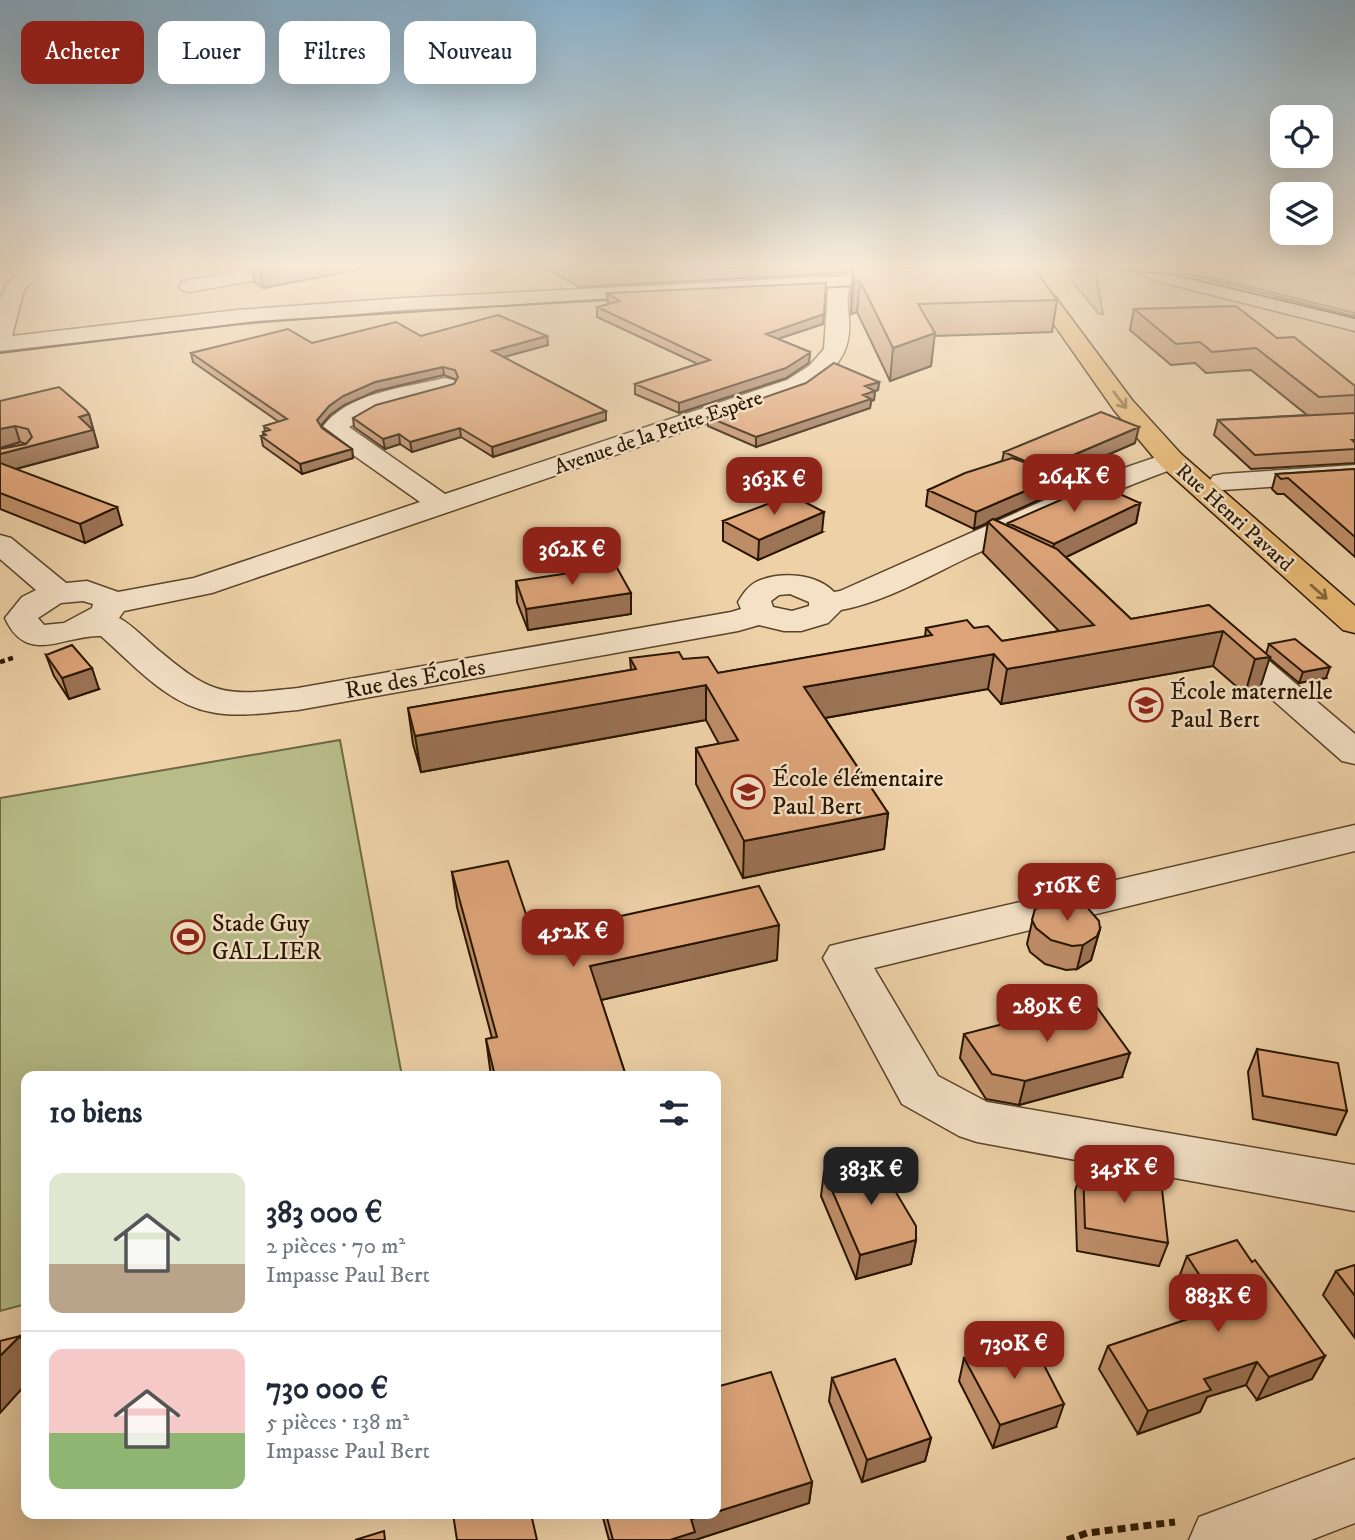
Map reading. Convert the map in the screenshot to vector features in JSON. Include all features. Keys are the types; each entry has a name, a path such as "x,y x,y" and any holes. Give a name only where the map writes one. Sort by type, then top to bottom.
{"main road":[{"name":"Rue Henri Pavard","path":"1082,340 1123,405 1171,460 1355,623"},
{"name":"Rue Henri Pavard","path":"1096,340 1181,440 1223,482 1355,593"}],"street":[{"path":"0,344 40,340"},
{"path":"0,358 130,340"},
{"name":"Avenue de la Petite Espère","path":"14,637 38,633 64,634 100,614 201,586 796,385 819,372 830,362 839,340"},
{"path":"442,505 334,429 337,422 358,409 445,385"},
{"name":"Rue des Écoles","path":"60,593 87,591 106,598 100,614 110,626 170,679 192,693 214,702 254,703 298,699 738,621 760,612 786,622 804,621 824,611 826,603 848,599 904,576 1102,485 1171,460"},
{"path":"1223,482 1355,473"},
{"path":"0,544 60,593"},
{"path":"14,637 22,625 21,618 25,610 33,603 60,593"},
{"path":"1237,651 1355,753"},
{"path":"1355,838 846,958 920,1090 977,1121 1355,1188"},
{"path":"1222,1540 1355,1491"}],"green space":[{"name":"Stade Guy GALLIER","path":"340,740 401,1071 21,1071 21,1305 0,1311 0,798"}],"building":[{"path":"244,340 307,340 312,343 325,340 533,340 492,351 606,411 492,447 460,428 410,442 399,434 383,439 353,418 376,405 454,384 458,377 455,370 443,367 375,382 343,396 329,406 317,420 322,428 352,449 300,464 261,436 266,435 263,432 270,430 264,426 287,419 191,353"},
{"path":"667,340 780,340 810,352 786,368 679,403 635,384 710,360"},
{"path":"889,340 916,340 893,348"},
{"path":"1171,340 1298,340 1355,386 1355,395 1319,397 1256,348 1212,352 1200,342 1176,344"},
{"path":"834,363 879,382 865,386 875,391 863,395 871,399 756,437 708,417 806,383"},
{"path":"59,387 86,410 89,414 79,417 93,430 0,454 0,449 26,444 32,437 28,429 15,426 0,429 0,401"},
{"path":"1101,412 1139,427 1043,468 1062,475 976,512 928,490 965,473 1012,458 1041,468 1004,452"},
{"path":"1355,413 1355,440 1352,440 1355,449 1255,455 1218,420"},
{"path":"0,463 117,507 80,524 0,493"},
{"path":"1355,469 1355,537 1288,478 1281,479 1276,474"},
{"path":"1097,484 1140,503 1054,544 1008,523"},
{"path":"791,495 824,512 759,540 723,521"},
{"path":"993,519 1057,549 1131,619 1209,605 1270,657 1255,659 1223,631 1007,669 994,654 804,687 888,813 744,841 696,748 738,740 706,685 415,736 408,708 636,669 630,658 679,652 683,659 708,657 718,673 932,635 926,628 967,620 974,628 988,626 1002,641 1094,625 988,522"},
{"path":"616,566 631,593 526,609 516,581"},
{"path":"1295,639 1330,667 1303,672 1269,644"},
{"path":"72,645 92,668 62,678 46,655"},
{"path":"508,861 533,935 759,886 779,925 590,966 624,1071 494,1071 486,1039 497,1037 452,872"},
{"path":"1070,901 1086,906 1099,921 1097,936 1083,945 1072,946 1051,940 1036,928 1032,920 1035,909"},
{"path":"1096,1006 1130,1053 1025,1081 992,1074 964,1034 1042,1014 1047,1020"},
{"path":"1257,1049 1338,1063 1347,1111 1263,1096"},
{"path":"876,1159 916,1226 916,1240 860,1255 824,1172"},
{"path":"1083,1167 1161,1180 1168,1243 1085,1228"},
{"path":"1237,1240 1252,1262 1255,1260 1325,1356 1269,1377 1257,1362 1204,1379 1211,1390 1148,1411 1108,1346 1221,1308 1187,1256"},
{"path":"1355,1265 1355,1296 1336,1271"},
{"path":"20,1336 0,1356 0,1341"},
{"path":"1030,1338 1064,1404 1000,1425 964,1358"},
{"path":"895,1359 931,1438 867,1460 832,1378"},
{"path":"771,1372 812,1482 721,1510 721,1386"},
{"path":"454,1519 532,1519 537,1540 457,1540"},
{"path":"607,1519 691,1519 695,1532 670,1540 613,1540"},
{"path":"384,1531 385,1540 355,1540"}],"tram line":[{"path":"0,353 108,340"}],"place":[{"name":"École maternelle Paul Bert","path":"1146,705"},
{"name":"École élémentaire Paul Bert","path":"748,792"},
{"name":"Stade Guy GALLIER","path":"188,937"}]}
